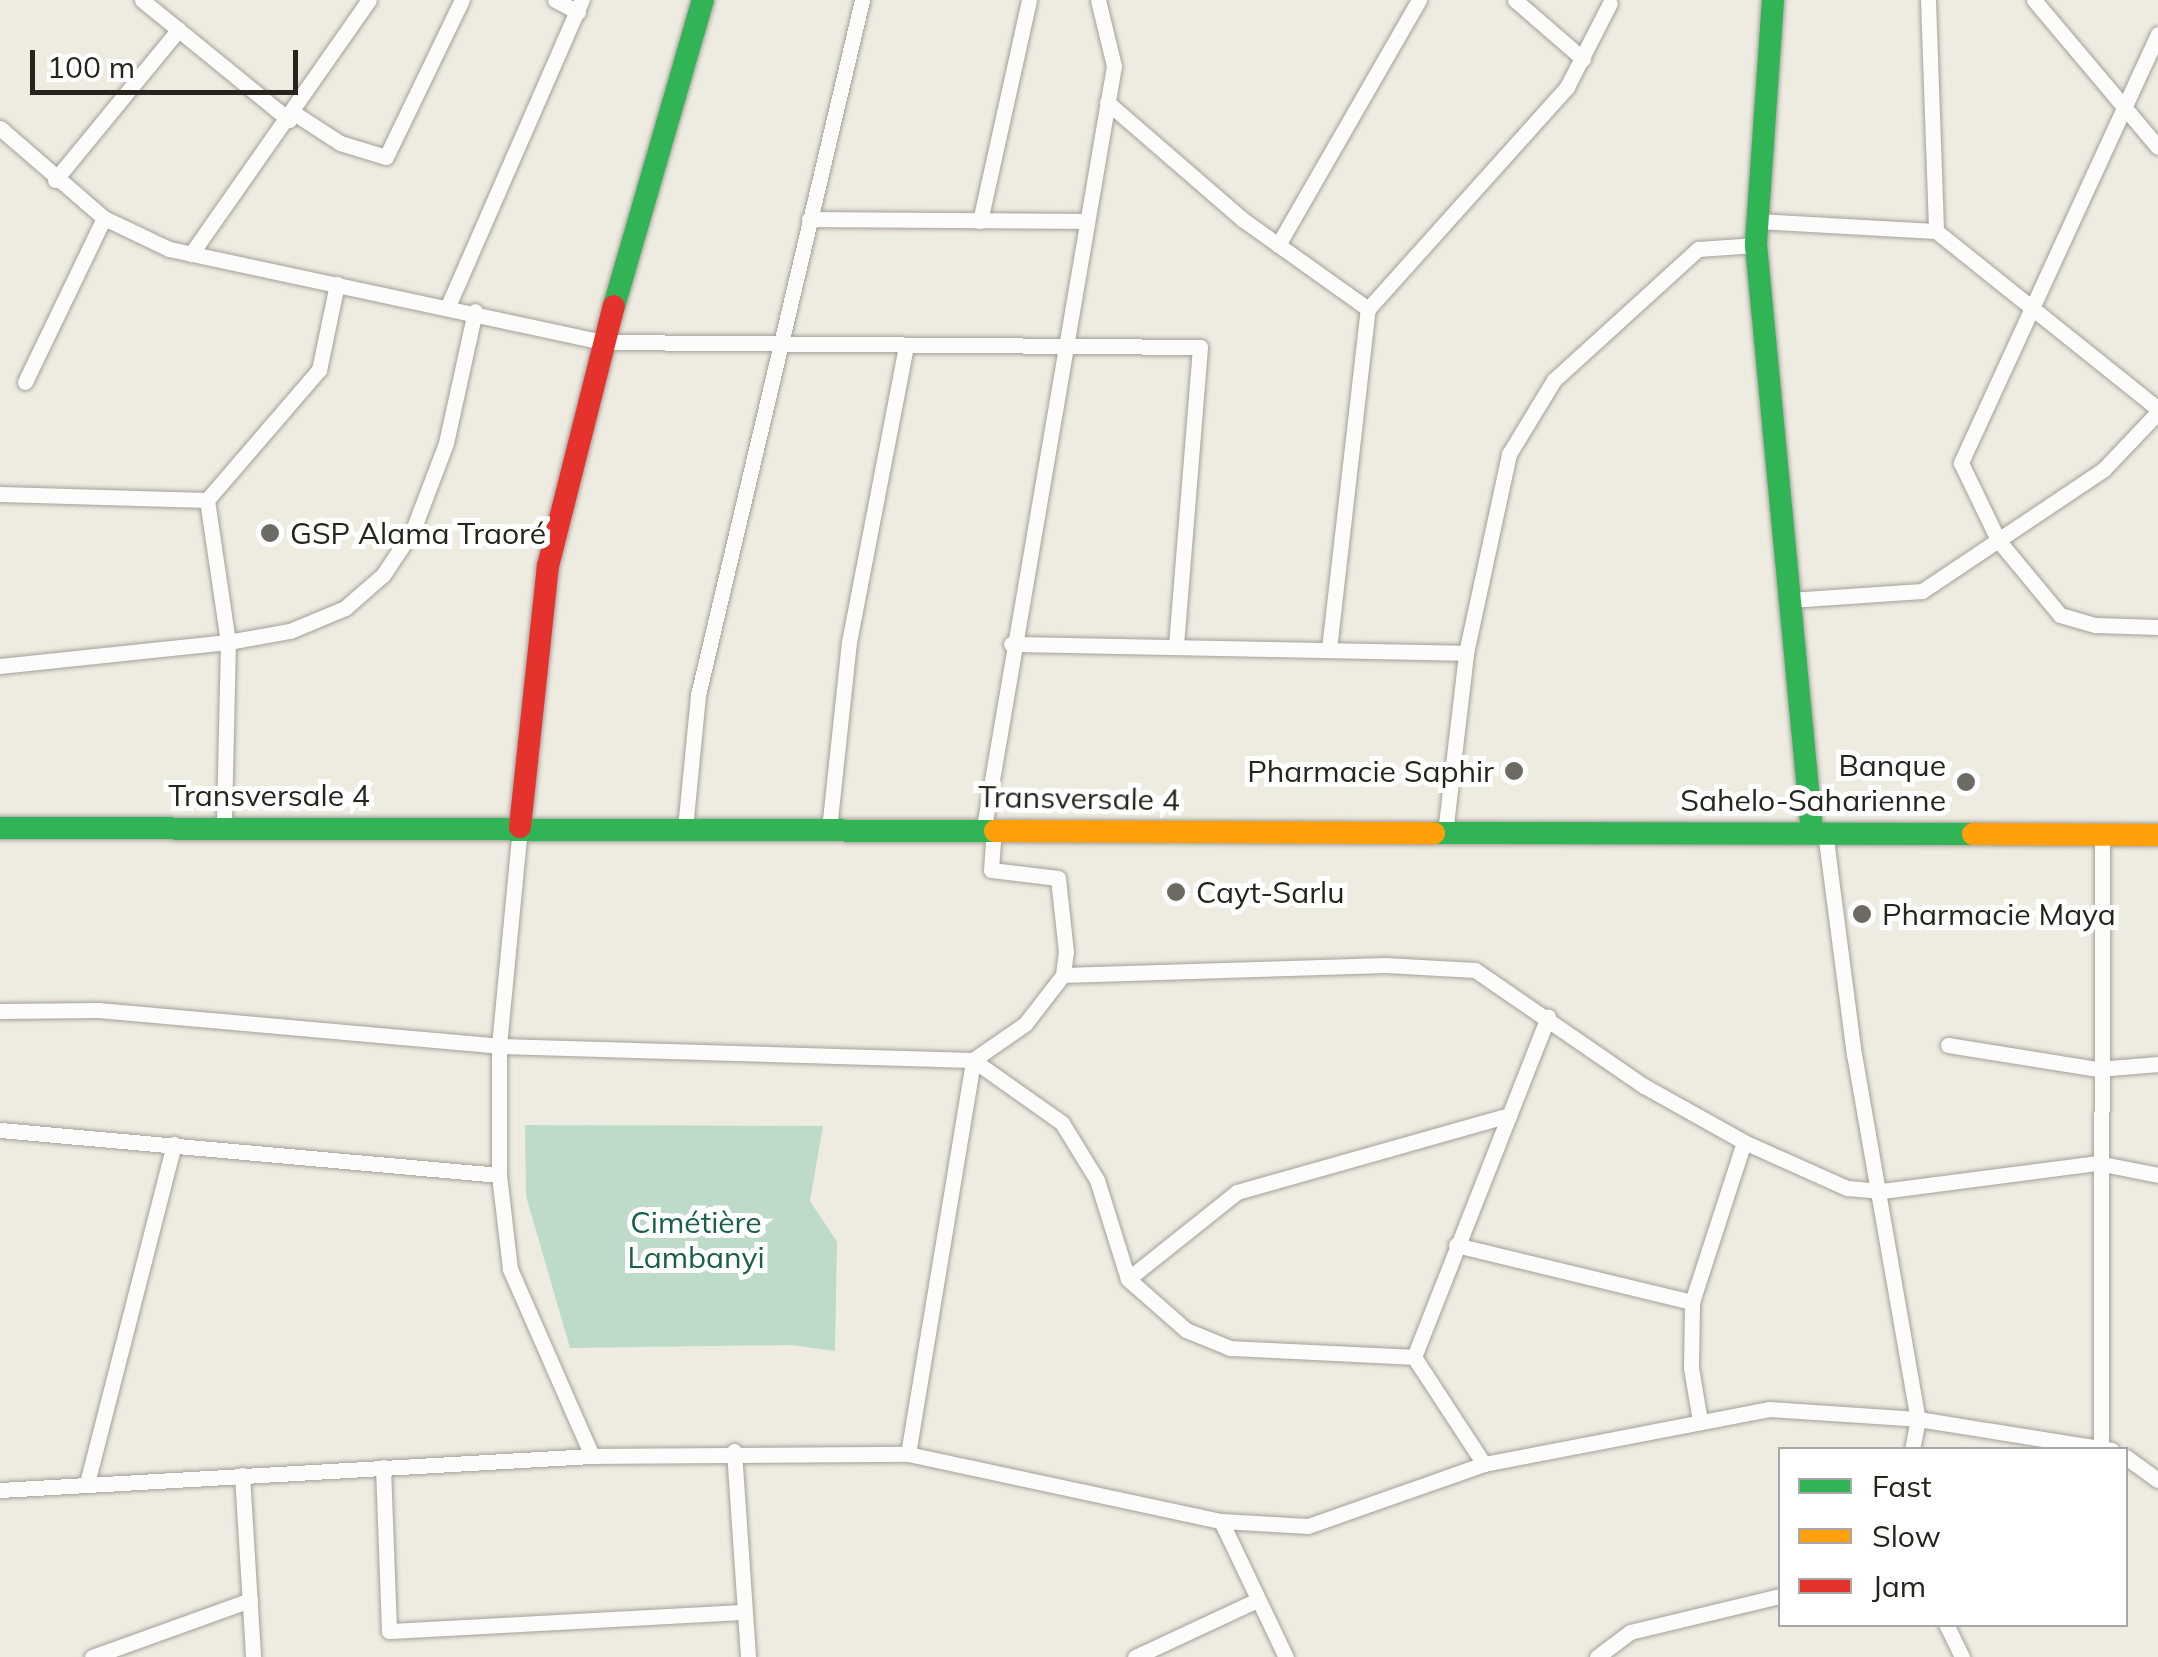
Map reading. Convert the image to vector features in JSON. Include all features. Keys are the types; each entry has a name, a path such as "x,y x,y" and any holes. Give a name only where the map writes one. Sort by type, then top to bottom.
{"main road":[{"path":"520,827 548,566 603,342 703,0"},
{"path":"1774,0 1756,244 1790,600 1818,832"},
{"name":"Transversale 4","path":"1,825 2158,835"}],"street":[{"path":"191,254 292,116 369,0"},
{"path":"152,3 292,116 340,143 386,156 462,0"},
{"path":"448,306 580,6 555,0"},
{"path":"685,828 698,695 862,0"},
{"path":"980,221 1029,0"},
{"path":"908,1454 973,1060 1026,1024 1063,975 1058,878 991,870 989,827 1011,644 1069,345 1114,66 1098,0"},
{"path":"1278,245 1419,0"},
{"path":"1515,0 1583,59"},
{"path":"1928,0 1936,231"},
{"path":"2034,0 2158,147"},
{"path":"1330,648 1368,309 1567,87 1610,3"},
{"path":"55,180 179,28"},
{"path":"2158,34 2122,104 1961,464 1998,540 2060,615 2096,625 2158,627"},
{"path":"1107,102 1278,245 1368,309"},
{"path":"0,128 55,180 104,218 191,254 475,311 603,342 1200,347 1176,646"},
{"path":"25,382 104,218"},
{"path":"809,220 1086,221"},
{"path":"1756,220 1936,231 2033,305 2158,410 2104,469 1922,591 1790,600"},
{"path":"1445,833 1466,653 1509,454 1554,380 1698,250 1756,244"},
{"path":"224,824 228,642 207,500 319,370 337,284"},
{"path":"0,666 228,642 290,631 345,608 383,575 414,530 446,443 475,311"},
{"path":"829,829 849,642 906,346"},
{"path":"0,494 207,500"},
{"path":"1011,644 1466,653"},
{"path":"520,827 499,1046 499,1175 510,1268 592,1456"},
{"path":"1818,832 1918,1418 1913,1447"},
{"path":"0,1490 592,1456 734,1451 908,1454 1221,1521 1308,1526 1484,1464 1769,1409 1918,1418 2106,1447 2098,1163 2102,834"},
{"path":"1063,975 1385,965 1475,970 1548,1016 1644,1086 1744,1142 1847,1188 1882,1191 2098,1163 2158,1175"},
{"path":"0,1011 98,1010 499,1046 973,1060 1062,1123 1097,1180 1128,1279 1186,1330 1230,1348 1414,1357"},
{"path":"1414,1357 1548,1016"},
{"path":"1948,1045 2098,1068 2158,1064"},
{"path":"1128,1279 1237,1192 1510,1115"},
{"path":"0,1130 499,1175"},
{"path":"1700,1421 1691,1368 1692,1302 1744,1142"},
{"path":"88,1482 174,1144"},
{"path":"1456,1245 1692,1302"},
{"path":"1414,1357 1484,1464"},
{"path":"734,1451 748,1657"},
{"path":"2128,1458 2158,1480"},
{"path":"384,1467 388,1631 743,1612"},
{"path":"242,1474 254,1657"},
{"path":"1221,1521 1254,1601 1286,1657"},
{"path":"1597,1657 1630,1632 1778,1596"},
{"path":"92,1657 250,1600"},
{"path":"1135,1657 1254,1601"},
{"path":"1940,1657 1960,1652 1948,1627"}],"green space":[{"name":"Cimétière Lambanyi","path":"525,1125 823,1126 810,1201 837,1242 835,1351 791,1345 570,1348 526,1196"}],"traffic: fast":[{"path":"614,306 703,0"},
{"path":"1773,0 1756,245 1812,832"},
{"path":"0,828 995,831"},
{"path":"1434,833 1973,834"}],"traffic: slow":[{"path":"995,831 1434,833"},
{"path":"1973,834 2158,835"}],"traffic: jam":[{"path":"520,827 548,566 614,306"}],"place":[{"name":"GSP Alama Traoré","path":"270,533"},
{"name":"Pharmacie Saphir","path":"1514,771"},
{"name":"Banque Sahelo-Saharienne","path":"1966,782"},
{"name":"Cayt-Sarlu","path":"1176,892"},
{"name":"Pharmacie Maya","path":"1862,914"}]}
